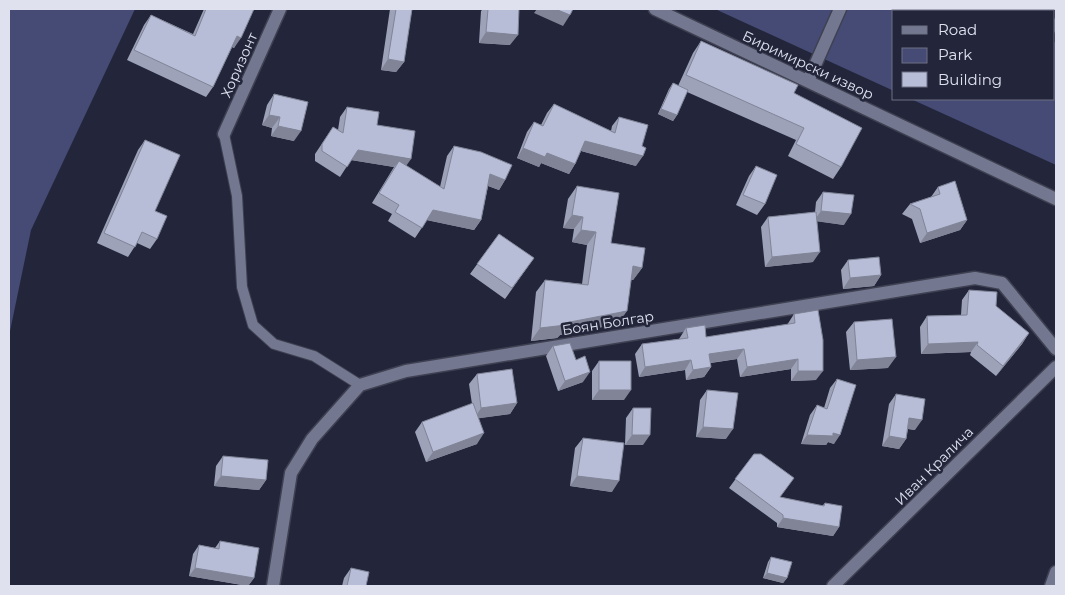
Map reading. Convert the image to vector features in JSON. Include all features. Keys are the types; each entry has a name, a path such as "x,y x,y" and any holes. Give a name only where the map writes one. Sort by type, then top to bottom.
{"street":[{"name":"Хоризонт","path":"224,134 280,9"},
{"name":"Биримирски извор","path":"655,9 1056,199"},
{"path":"808,82 840,9"},
{"name":"Боян Болгар","path":"360,385 406,371 975,278 1002,283 1056,349"},
{"name":"Иван Кралича","path":"833,586 1056,367"},
{"path":"273,586 292,474 312,439 360,385"},
{"path":"1051,586 1056,572"}],"lane":[{"path":"224,134 237,196 242,287 253,325 274,344 314,356 360,385"}],"green space":[{"path":"9,9 135,9 31,230 9,336"},
{"path":"715,9 992,10 892,10 892,90"},
{"path":"1055,42 1056,165 913,100 1055,100"}],"building":[{"path":"206,9 254,9 241,38 237,36 213,87 134,50 151,15 195,36"},
{"path":"396,9 412,9 404,62 388,59"},
{"path":"488,9 519,9 518,35 486,32"},
{"path":"555,9 573,9 570,15"},
{"path":"701,41 798,85 794,93 862,128 841,167 796,144 804,128 686,75"},
{"path":"673,83 688,90 677,115 661,109"},
{"path":"274,94 308,102 301,131 278,126 280,117 269,115"},
{"path":"554,104 615,133 619,117 648,125 642,146 646,148 643,156 585,141 575,164 547,153 545,157 523,148 534,122 543,126"},
{"path":"347,107 379,112 377,125 415,131 411,159 358,150 347,167 322,151 322,144 333,127 343,133"},
{"path":"145,140 180,155 155,211 167,216 157,239 142,232 135,247 104,233"},
{"path":"454,146 481,152 512,165 505,180 490,174 481,220 433,210 422,228 395,212 399,205 379,193 399,161 444,189"},
{"path":"756,166 777,175 765,204 743,195"},
{"path":"955,181 967,220 927,233 920,209 910,204 940,194 938,187"},
{"path":"577,186 619,193 611,243 645,248 642,268 633,266 627,311 565,323 566,325 540,328 545,280 588,285 596,232 581,230 583,217 572,215"},
{"path":"823,192 854,195 851,214 821,211"},
{"path":"816,212 820,252 772,257 768,217"},
{"path":"499,234 534,258 512,288 477,264"},
{"path":"879,257 881,275 850,278 848,260"},
{"path":"969,290 997,292 996,306 1029,333 1003,366 977,345 978,342 928,344 927,316 967,315"},
{"path":"818,310 823,340 823,371 798,371 798,359 747,367 744,349 709,354 711,367 693,370 691,360 645,367 642,344 688,338 686,328 705,325 706,337 795,323 794,314"},
{"path":"892,319 896,357 857,360 854,322"},
{"path":"570,343 576,360 585,356 590,372 565,381 553,346"},
{"path":"599,361 631,361 631,390 599,390"},
{"path":"512,369 517,403 481,408 477,374"},
{"path":"837,379 856,385 840,435 833,433 833,436 807,435 817,405 827,409"},
{"path":"707,390 738,393 733,429 703,427"},
{"path":"896,394 925,399 922,420 909,418 906,439 889,436"},
{"path":"473,403 484,433 433,452 422,422"},
{"path":"633,408 651,408 650,435 632,435"},
{"path":"583,438 624,443 619,481 577,476"},
{"path":"754,454 761,454 794,478 780,497 824,506 825,503 842,506 839,527 783,518 783,515 735,479"},
{"path":"223,456 268,460 266,480 221,476"},
{"path":"220,541 259,548 254,578 195,568 199,545 219,549"},
{"path":"771,557 792,562 787,578 767,573"},
{"path":"351,568 369,572 366,586 347,586"}]}
